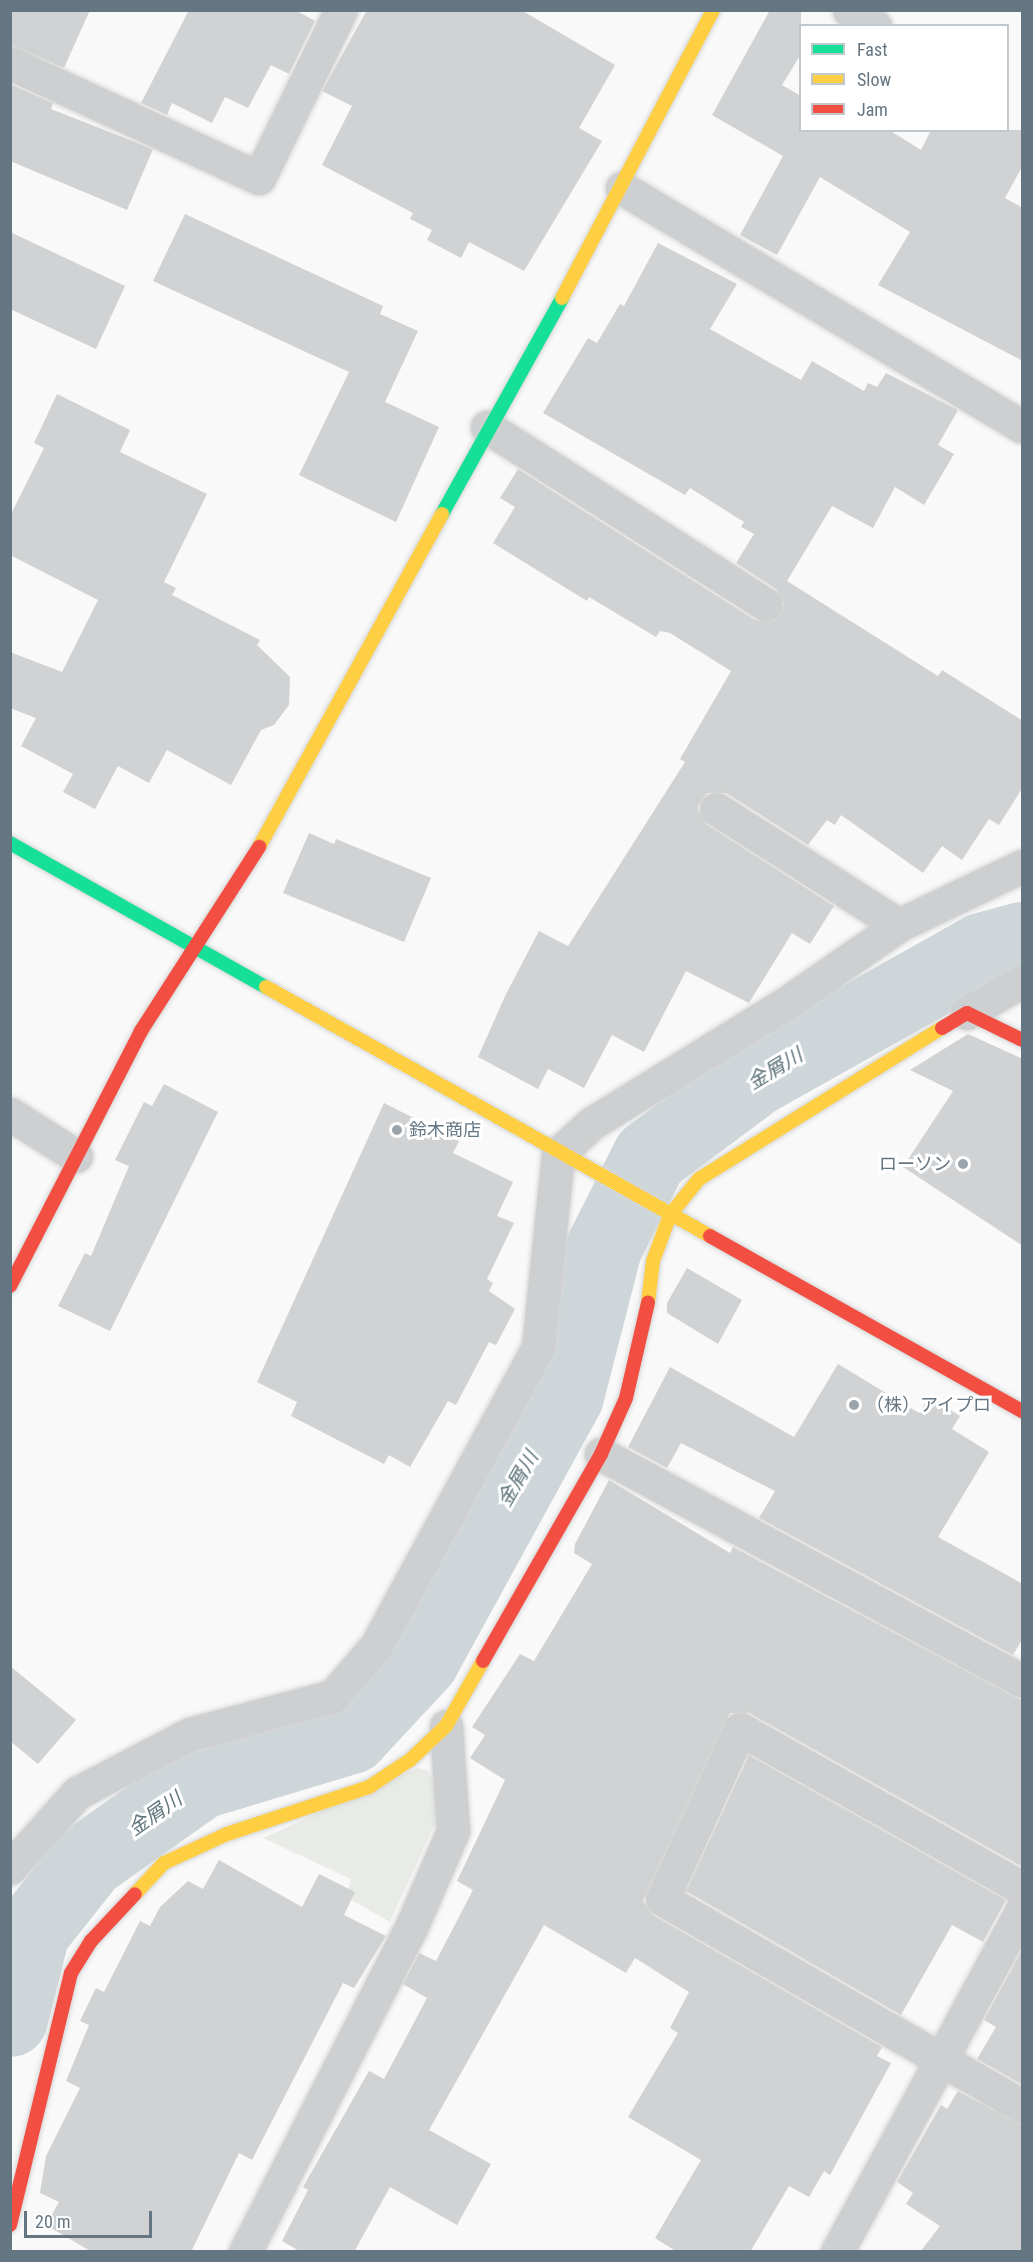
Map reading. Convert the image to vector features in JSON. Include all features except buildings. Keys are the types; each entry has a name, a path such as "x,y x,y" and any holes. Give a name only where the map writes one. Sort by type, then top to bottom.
{"street":[{"path":"10,63 259,178 341,10"},
{"path":"10,1286 141,1031 246,870 487,428 622,188 713,10"},
{"path":"849,10 871,24"},
{"path":"622,188 1023,426"},
{"path":"487,428 765,604"},
{"path":"716,809 899,925"},
{"path":"10,843 194,950 1023,1411"},
{"path":"10,1868 77,1793 190,1734 333,1696 376,1646 538,1348 558,1154 592,1123 788,1002 899,925 1023,866"},
{"path":"10,2225 71,1973 121,1902 164,1863 369,1786 410,1760 446,1726 601,1454 626,1398 644,1332 653,1261 670,1215 699,1179 967,1013 1023,981"},
{"path":"967,1013 1023,1040"},
{"path":"10,1114 76,1156"},
{"path":"601,1454 1023,1681"},
{"path":"245,2252 411,1929 453,1831 446,1726"},
{"path":"1023,1888 740,1729 662,1899 937,2060 1023,2106"},
{"path":"837,2252 937,2060 1023,1910"}],"shaded area":[{"path":"418,1768 427,1770 433,1781 439,1814 390,1922 346,1897 351,1879 263,1838"}],"waterway":[{"name":"金屑川","path":"10,2019 32,1932 88,1861 201,1781 351,1736 421,1661 566,1396 604,1248 650,1157 756,1078 982,951 1022,940"}],"traffic: fast":[{"path":"442,514 562,298"},
{"path":"10,843 266,987"}],"traffic: slow":[{"path":"562,298 713,10"},
{"path":"259,847 442,514"},
{"path":"266,987 710,1236"},
{"path":"648,1303 653,1261 670,1215 699,1179 942,1028"},
{"path":"135,1894 164,1863 227,1834 369,1787 410,1760 446,1726 483,1661"}],"traffic: jam":[{"path":"10,1286 141,1031 259,847"},
{"path":"942,1028 967,1013 1022,1040"},
{"path":"710,1236 1022,1411"},
{"path":"483,1661 601,1454 626,1398 648,1303"},
{"path":"10,2225 71,1973 91,1941 135,1894"}],"place":[{"name":"鈴木商店","path":"397,1130"},
{"name":"ローソン","path":"963,1164"},
{"name":"（株）アイプロ","path":"854,1405"}]}
